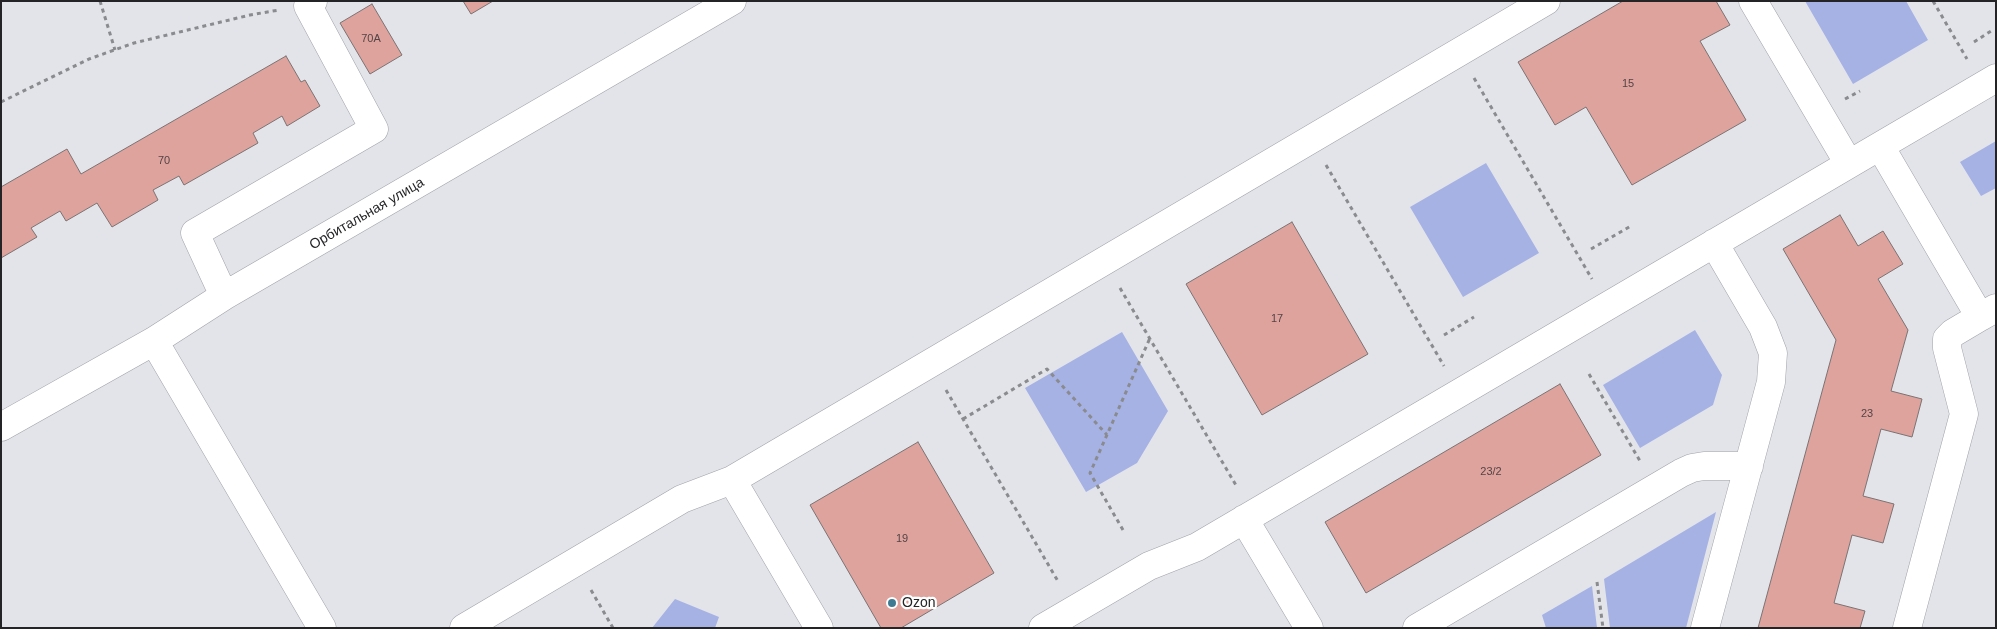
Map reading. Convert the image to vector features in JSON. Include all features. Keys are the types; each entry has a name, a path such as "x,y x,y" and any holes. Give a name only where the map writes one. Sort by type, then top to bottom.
{"street":[{"name":"Орбитальная улица","path":"1,427 154,341 224,296 732,1"},
{"path":"464,628 682,499 732,480 1546,1"},
{"path":"1753,1 1849,164"},
{"path":"224,296 195,233 374,129 311,4"},
{"path":"1043,628 1149,566 1197,547 1249,517 1989,82"},
{"path":"1880,146 1988,312 1953,333 1947,339 1947,348 1964,414 1907,628"},
{"path":"1705,628 1772,382 1773,353 1763,328 1714,243"},
{"path":"154,341 322,628"},
{"path":"1417,628 1692,468 1704,466 1749,466"},
{"path":"732,480 820,628"},
{"path":"1249,517 1308,628"}],"path":[{"path":"100,1 115,50"},
{"path":"1933,1 1989,82"},
{"path":"1,102 89,59 134,42 250,15 311,4"},
{"path":"1974,42 1991,31"},
{"path":"1459,52 1608,305"},
{"path":"1311,140 1460,393"},
{"path":"1591,249 1631,226"},
{"path":"1104,261 1150,338 1249,517"},
{"path":"1444,335 1474,317"},
{"path":"1123,530 1090,473 1150,338"},
{"path":"930,363 1075,609"},
{"path":"963,419 1047,370 1107,434"},
{"path":"1589,374 1656,488"},
{"path":"575,563 613,628"},
{"path":"1597,582 1602,628"}],"shaded area":[{"path":"1805,1 1906,1 1928,40 1853,84"},
{"path":"1996,141 1996,188 1981,196 1960,162"},
{"path":"1486,163 1539,253 1463,297 1410,207"},
{"path":"1695,330 1722,375 1713,405 1640,448 1603,385"},
{"path":"1122,332 1168,411 1137,463 1086,492 1025,388"},
{"path":"1716,512 1686,628 1610,628 1604,579"},
{"path":"1592,586 1597,628 1546,628 1542,615"},
{"path":"675,599 719,617 715,628 652,628"}],"building":[{"path":"463,1 493,1 471,14"},
{"path":"1623,1 1716,1 1730,25 1700,41 1746,120 1632,185 1586,107 1555,125 1518,62"},
{"path":"372,4 402,55 370,74 340,23"},
{"path":"286,56 301,82 305,80 320,106 287,126 282,116 253,133 258,143 184,185 179,176 153,190 158,200 112,227 97,203 66,221 60,211 31,228 37,237 1,258 1,187 67,149 81,174"},
{"path":"1840,215 1858,246 1883,231 1903,264 1878,279 1908,330 1891,391 1922,399 1912,437 1881,429 1863,496 1894,504 1883,543 1852,535 1834,603 1865,611 1860,628 1758,628 1836,340 1783,249"},
{"path":"1292,222 1368,354 1262,415 1186,284"},
{"path":"1560,384 1601,455 1366,593 1325,522"},
{"path":"918,442 994,573 901,628 881,628 810,505"}],"place":[{"name":"Ozon","path":"892,603"}]}
